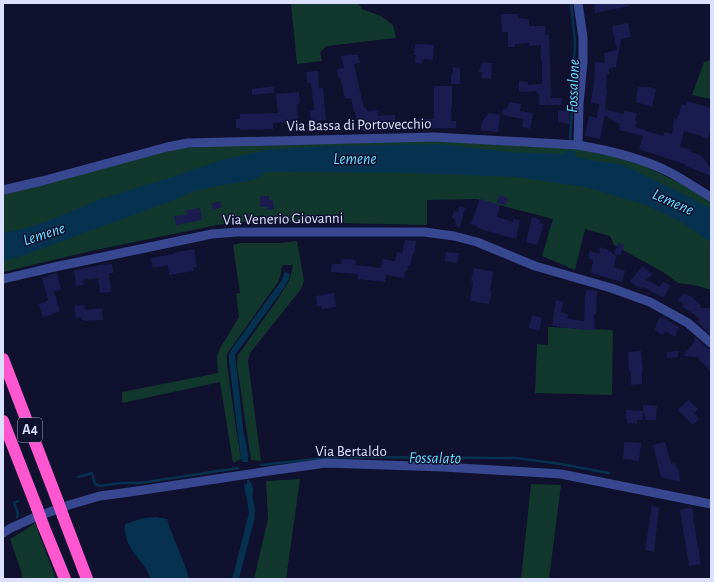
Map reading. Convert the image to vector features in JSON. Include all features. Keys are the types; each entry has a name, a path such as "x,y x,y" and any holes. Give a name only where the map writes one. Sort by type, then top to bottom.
{"highway":[{"name":"A4","path":"3,359 87,579"},
{"name":"A4","path":"3,421 65,579"}],"street":[{"path":"572,145 579,104 583,62 583,38 578,3"},
{"name":"Via Bassa di Portovecchio","path":"3,190 167,147 188,143 434,137 599,148 651,164 670,172 711,197"},
{"name":"Via Venerio Giovanni","path":"4,278 212,234 237,232 424,232 454,236 477,242 535,266 611,288 650,302 688,323 711,343"},
{"name":"Via Bertaldo","path":"3,531 33,518 100,496 326,463 443,467 561,474 711,505"}],"green space":[{"path":"291,3 358,3 362,9 381,16 393,25 396,38 327,46 320,52 322,61 297,64"},
{"path":"711,60 711,99 692,95 704,62"},
{"path":"448,140 574,148 605,153 647,167 692,189 711,200 711,290 694,285 678,283 663,272 614,245 610,236 585,229 575,270 542,256 553,219 477,199 427,200 427,225 252,221 217,225 91,251 3,272 3,193 169,149 255,144"},
{"path":"297,241 304,281 301,289 250,353 248,361 261,461 251,460 237,365 238,355 278,299 290,279 293,265 282,265 278,282 227,354 227,365 241,459 233,463 220,382 122,403 122,392 218,373 217,357 219,350 239,317 236,294 240,293 233,245 241,243 282,243"},
{"path":"548,327 613,330 612,395 535,393 537,344 548,345"},
{"path":"300,479 286,579 254,579 268,519 266,481"},
{"path":"531,484 561,485 549,579 521,579"},
{"path":"35,523 56,579 22,579 22,574 10,539"}],"water":[{"name":"Lemene","path":"436,144 510,152 561,154 565,153 567,150 574,151 577,157 621,164 711,209 711,242 681,222 646,205 585,187 518,177 408,173 265,172 259,178 250,181 216,186 192,192 19,257 3,261 3,233 26,228 53,219 101,199 224,159 266,150 330,146"},
{"path":"285,272 290,274 289,279 235,355 244,436 248,456 248,462 243,462 241,459 229,354 281,281"},
{"path":"247,480 249,480 252,484 253,488 255,510 254,521 239,579 231,579 249,513 244,486 247,483"},
{"path":"156,517 167,519 189,579 151,579 145,567 130,548 126,537 125,524 144,518"}],"building":[{"path":"594,3 630,3 630,6 595,13"},
{"path":"501,14 518,14 518,18 529,19 529,26 545,26 546,35 549,35 551,98 562,98 561,105 539,105 539,95 537,94 537,91 520,92 519,81 528,82 528,85 542,84 541,45 529,46 529,43 515,44 515,47 508,47 508,32 502,32"},
{"path":"628,23 631,37 621,39 616,67 609,68 609,74 607,74 605,109 623,114 624,111 637,113 635,127 663,136 665,132 672,134 674,118 677,119 682,104 685,105 687,101 711,108 711,129 708,139 684,131 680,147 692,150 691,152 701,155 711,167 711,176 686,166 687,165 639,149 643,136 619,130 620,124 605,115 600,139 585,136 589,116 597,118 599,104 591,103 594,87 595,62 605,63 604,53 617,50 612,26"},
{"path":"415,44 434,45 433,60 423,59 422,64 415,63"},
{"path":"351,54 358,55 360,63 354,64 364,108 366,107 367,111 378,110 378,116 395,115 395,130 359,131 351,98 345,99 337,69 344,68 341,56"},
{"path":"481,63 492,63 491,79 481,78 482,72 479,72"},
{"path":"453,67 460,68 460,84 451,84"},
{"path":"318,71 319,88 323,88 326,120 311,122 310,111 314,110 311,83 307,83 306,72"},
{"path":"274,86 274,93 252,95 252,89"},
{"path":"434,86 452,86 451,121 456,121 456,128 418,128 418,119 434,119"},
{"path":"638,87 649,87 656,89 652,107 636,102"},
{"path":"299,92 300,103 297,104 298,122 273,123 273,129 240,130 240,128 236,128 236,119 240,119 240,114 278,113 276,94"},
{"path":"509,102 521,104 520,111 533,113 530,129 522,127 523,119 502,115 503,109 507,110"},
{"path":"558,111 569,111 570,124 558,122"},
{"path":"489,113 500,115 498,132 481,130 482,123"},
{"path":"499,195 508,198 506,205 497,203"},
{"path":"260,196 269,196 269,200 273,200 274,209 267,210 267,207 260,207"},
{"path":"480,199 500,205 497,217 513,222 513,219 520,220 516,239 483,230 471,224"},
{"path":"220,201 222,207 213,210 211,204"},
{"path":"459,206 465,208 460,227 455,226 455,219 452,218 454,211 458,212"},
{"path":"200,208 202,220 176,225 174,216 187,215 186,210"},
{"path":"532,217 540,220 540,223 543,224 537,245 526,242"},
{"path":"405,240 416,241 414,254 410,266 408,266 407,271 405,271 404,278 386,275 385,282 358,279 358,274 331,272 332,264 341,264 342,259 356,260 355,265 381,268 382,259 395,261 397,252 402,253"},
{"path":"618,243 624,245 621,255 614,254"},
{"path":"600,247 605,248 616,256 614,267 625,271 622,282 591,273 593,260 588,258 590,251 599,253"},
{"path":"194,249 197,267 193,268 194,271 169,275 168,265 153,268 151,258"},
{"path":"446,252 459,253 457,263 445,261"},
{"path":"112,264 113,273 109,273 111,292 100,293 98,278 83,280 84,285 76,286 74,270 97,265"},
{"path":"643,266 652,274 646,280 660,287 663,282 670,285 664,298 643,287 641,289 638,286 637,287 630,281"},
{"path":"474,268 493,272 490,291 492,291 489,304 470,301 473,282 471,281"},
{"path":"57,273 61,290 54,291 60,311 43,317 39,304 48,300 42,278"},
{"path":"586,290 597,291 596,314 594,314 595,330 552,326 556,300 563,302 561,313 568,314 567,319 584,321"},
{"path":"334,293 336,307 322,309 321,306 317,306 316,296"},
{"path":"684,293 701,305 700,308 711,308 711,335 697,322 700,319 682,306 684,304 678,300"},
{"path":"84,305 85,310 102,308 103,320 87,321 82,320 81,317 76,318 74,306"},
{"path":"532,315 542,318 539,331 529,328"},
{"path":"660,317 679,327 675,337 665,331 663,335 655,330"},
{"path":"695,337 707,348 711,349 711,372 698,357 683,356 695,341"},
{"path":"641,351 643,371 642,384 631,385 631,371 629,372 628,352"},
{"path":"678,351 678,357 667,358 667,352"},
{"path":"688,400 698,409 694,414 698,415 696,417 699,419 693,425 678,410"},
{"path":"643,405 657,406 656,420 646,420"},
{"path":"626,410 643,411 642,420 637,420 637,424 627,423"},
{"path":"624,442 641,443 639,461 623,459"},
{"path":"665,442 671,464 675,463 679,472 680,482 661,477 653,445"},
{"path":"652,505 659,508 654,552 645,550"},
{"path":"692,507 701,564 689,566 680,510"}],"waterway":[{"name":"Fossalone","path":"570,142 575,42 571,3"},
{"name":"Fossalato","path":"261,465 335,457 516,458 561,464 609,473"},
{"name":"Fossalato","path":"78,477 92,473 95,484 100,486 120,483 140,483 238,468"},
{"name":"Fossalato","path":"17,517 18,513 14,503 18,501"}]}
